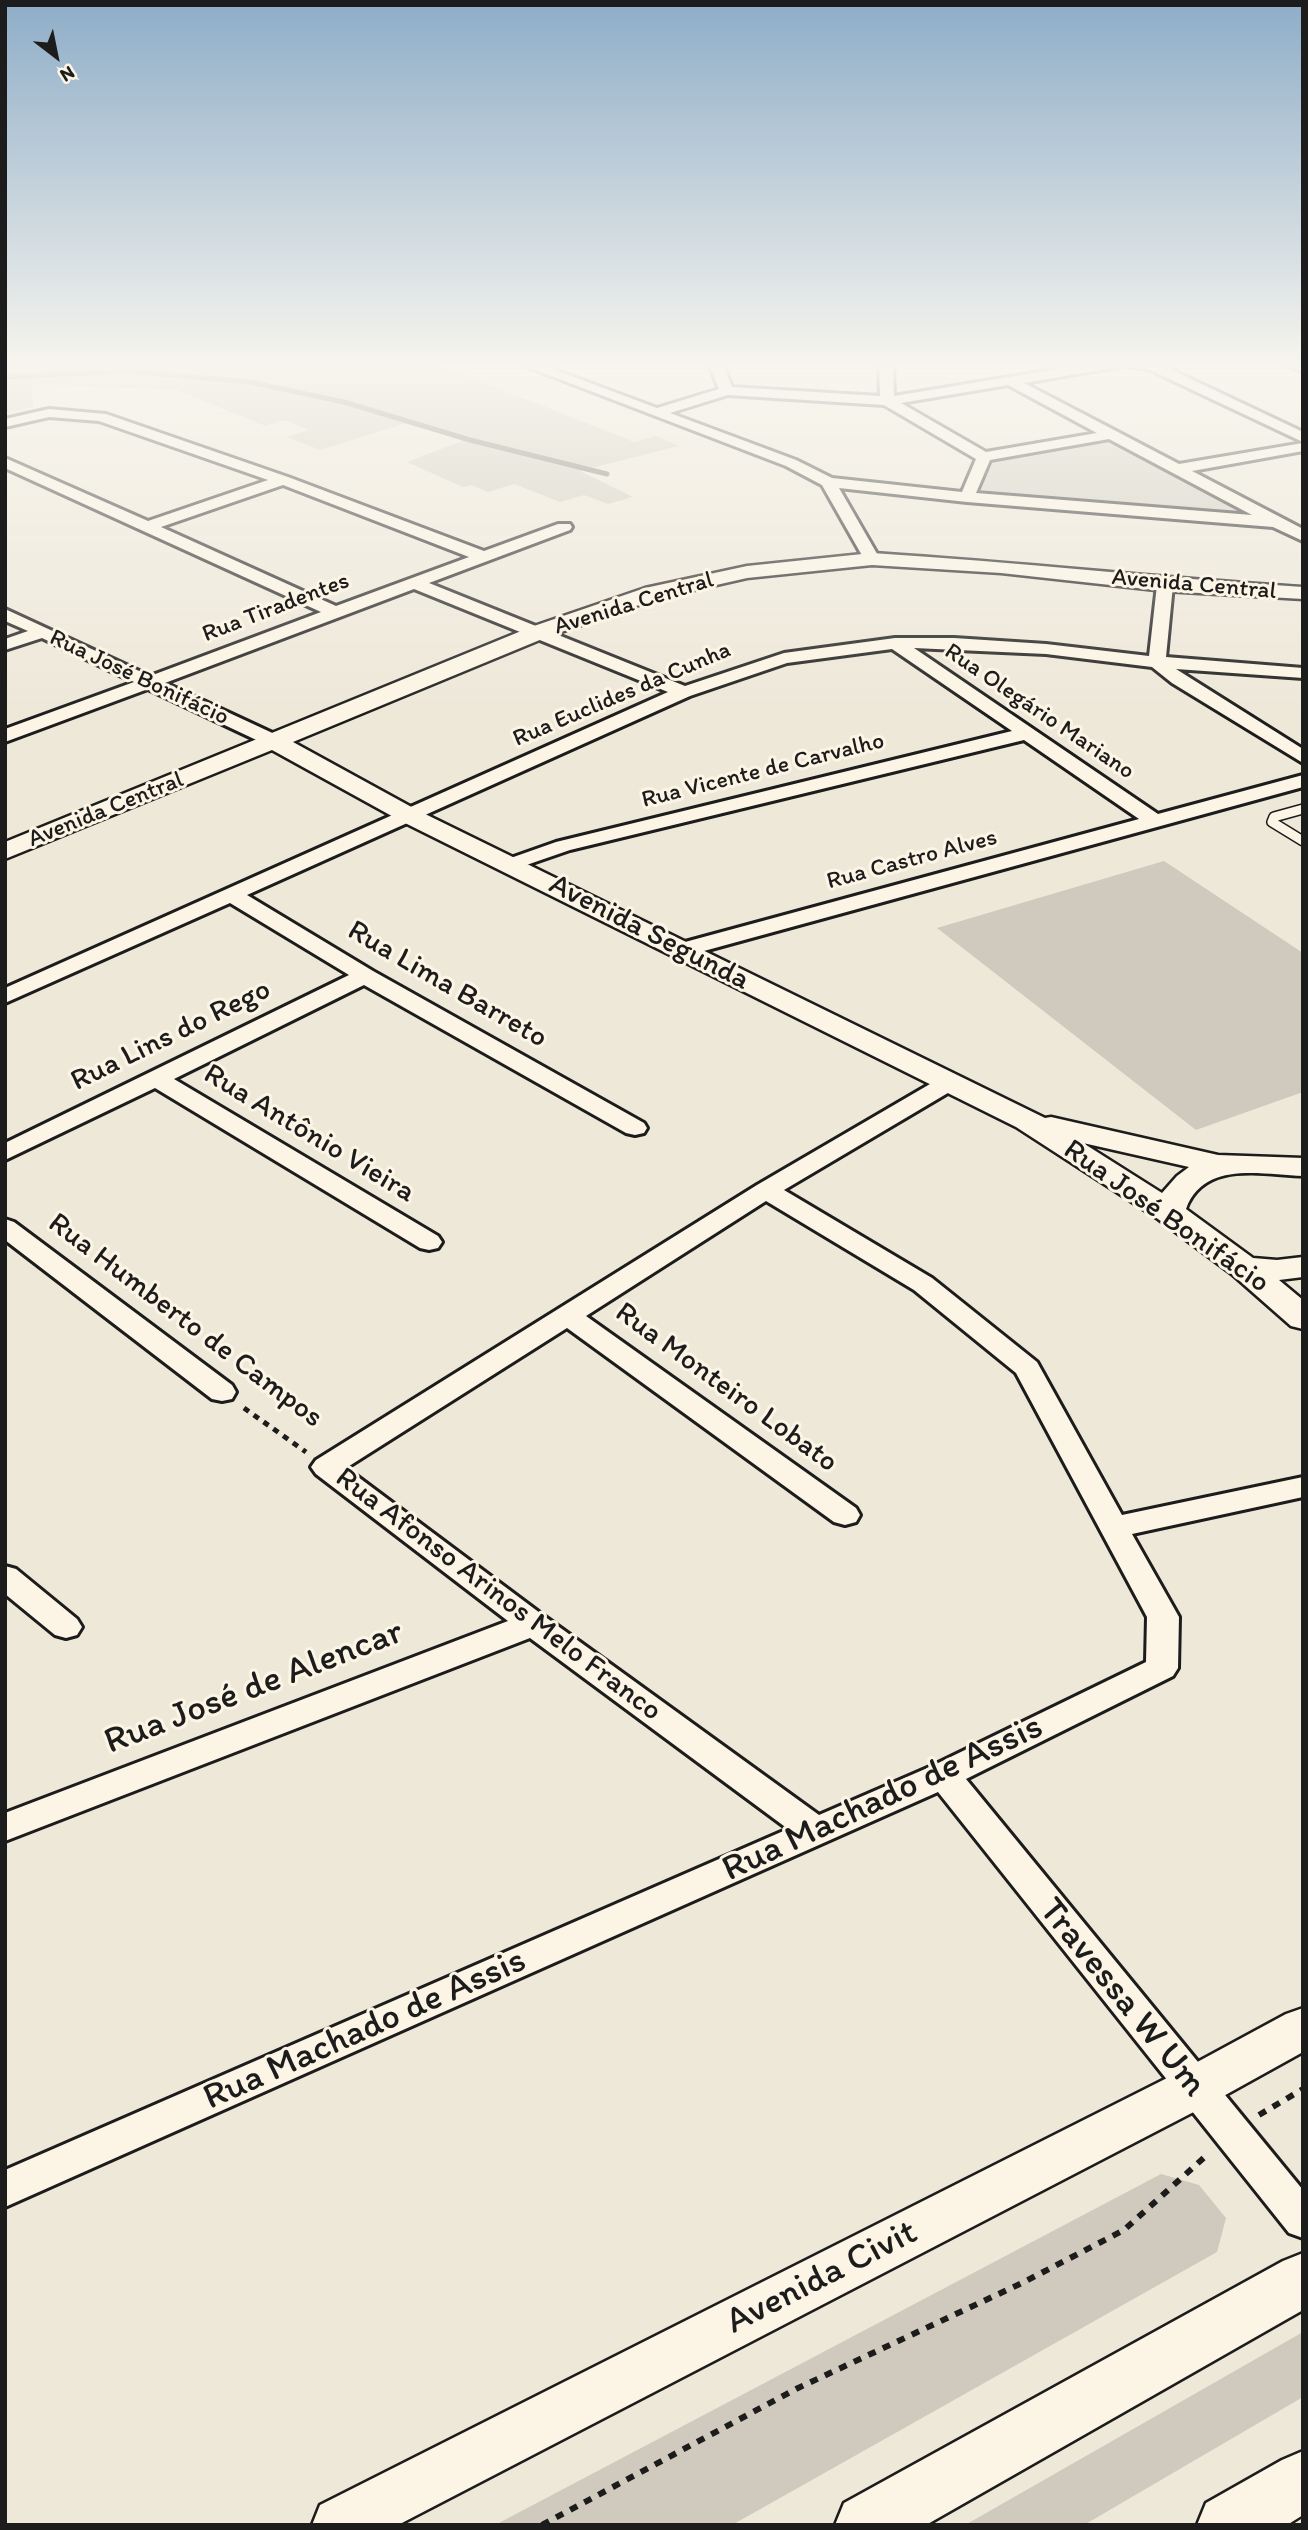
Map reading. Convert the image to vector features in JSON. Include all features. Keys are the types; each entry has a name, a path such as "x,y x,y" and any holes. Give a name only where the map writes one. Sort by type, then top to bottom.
{"main road":[{"path":"866,2525 1303,2280"},
{"path":"1228,2525 1303,2481"}],"street":[{"path":"44,480 335,612"},
{"path":"145,527 283,480"},
{"path":"283,480 481,556"},
{"path":"824,480 967,497 1276,522"},
{"path":"967,497 974,480"},
{"path":"1198,480 1303,536"},
{"path":"828,482 872,559"},
{"name":"Rua Tiradentes","path":"5,736 564,527"},
{"name":"Avenida Central","path":"5,851 539,632 653,593 747,572 872,559 1002,567 1166,585 1303,593"},
{"path":"412,582 684,692"},
{"path":"1166,585 1157,662 1178,679 1303,757"},
{"name":"Rua José Bonifácio","path":"5,614 274,741"},
{"path":"5,645 42,632"},
{"name":"Rua Euclides da Cunha","path":"5,996 684,692 784,659 895,643 954,643 1303,673"},
{"name":"Rua Olegário Mariano","path":"895,643 1156,821"},
{"name":"Rua Vicente de Carvalho","path":"512,864 564,846 1028,733"},
{"name":"Avenida Segunda","path":"274,741 408,815 1027,1120"},
{"name":"Rua Castro Alves","path":"682,950 1303,781"},
{"name":"Rua Lima Barreto","path":"230,894 365,976 635,1128"},
{"name":"Rua Lins do Rego","path":"5,1153 365,976"},
{"name":"Rua Antônio Vieira","path":"156,1079 429,1242"},
{"name":"Rua Afonso Arinos Melo Franco","path":"816,1831 533,1625 326,1467 766,1190 950,1083"},
{"path":"1027,1120 1218,1164 1303,1167"},
{"name":"Rua José Bonifácio","path":"1027,1120 1169,1212 1245,1268 1303,1318"},
{"path":"1169,1212 1180,1189 1195,1175 1218,1164"},
{"name":"Rua Machado de Assis","path":"5,2189 944,1775 1163,1668 1163,1617 1027,1368 923,1284 766,1190"},
{"name":"Rua Humberto de Campos","path":"5,1227 222,1392"},
{"path":"1245,1268 1277,1270 1303,1267"},
{"name":"Rua Monteiro Lobato","path":"568,1315 845,1515"},
{"path":"1114,1527 1303,1487"},
{"path":"5,1577 66,1627"},
{"name":"Rua José de Alencar","path":"5,1828 533,1625"},
{"name":"Travessa W Um","path":"944,1775 1303,2220"},
{"name":"Avenida Civit","path":"340,2525 1194,2088 1303,2028"}],"lane":[{"path":"1303,809 1274,817 1272,822 1303,841"}],"path":[{"name":"Rua Humberto de Campos","path":"222,1392 326,1467"},
{"path":"542,2525 796,2389 1022,2283 1124,2231 1231,2133 1303,2089"}],"shaded area":[{"path":"447,480 598,480 633,497 608,504 584,495 560,502 514,484 488,492 471,485 463,487"},
{"path":"984,480 1186,480 1252,514 980,491"},
{"path":"1164,861 1303,953 1303,1092 1196,1130 937,928"},
{"path":"1161,2174 1199,2185 1226,2218 1217,2252 732,2525 495,2525"},
{"path":"1303,2332 1303,2397 1084,2525 965,2525"}]}
